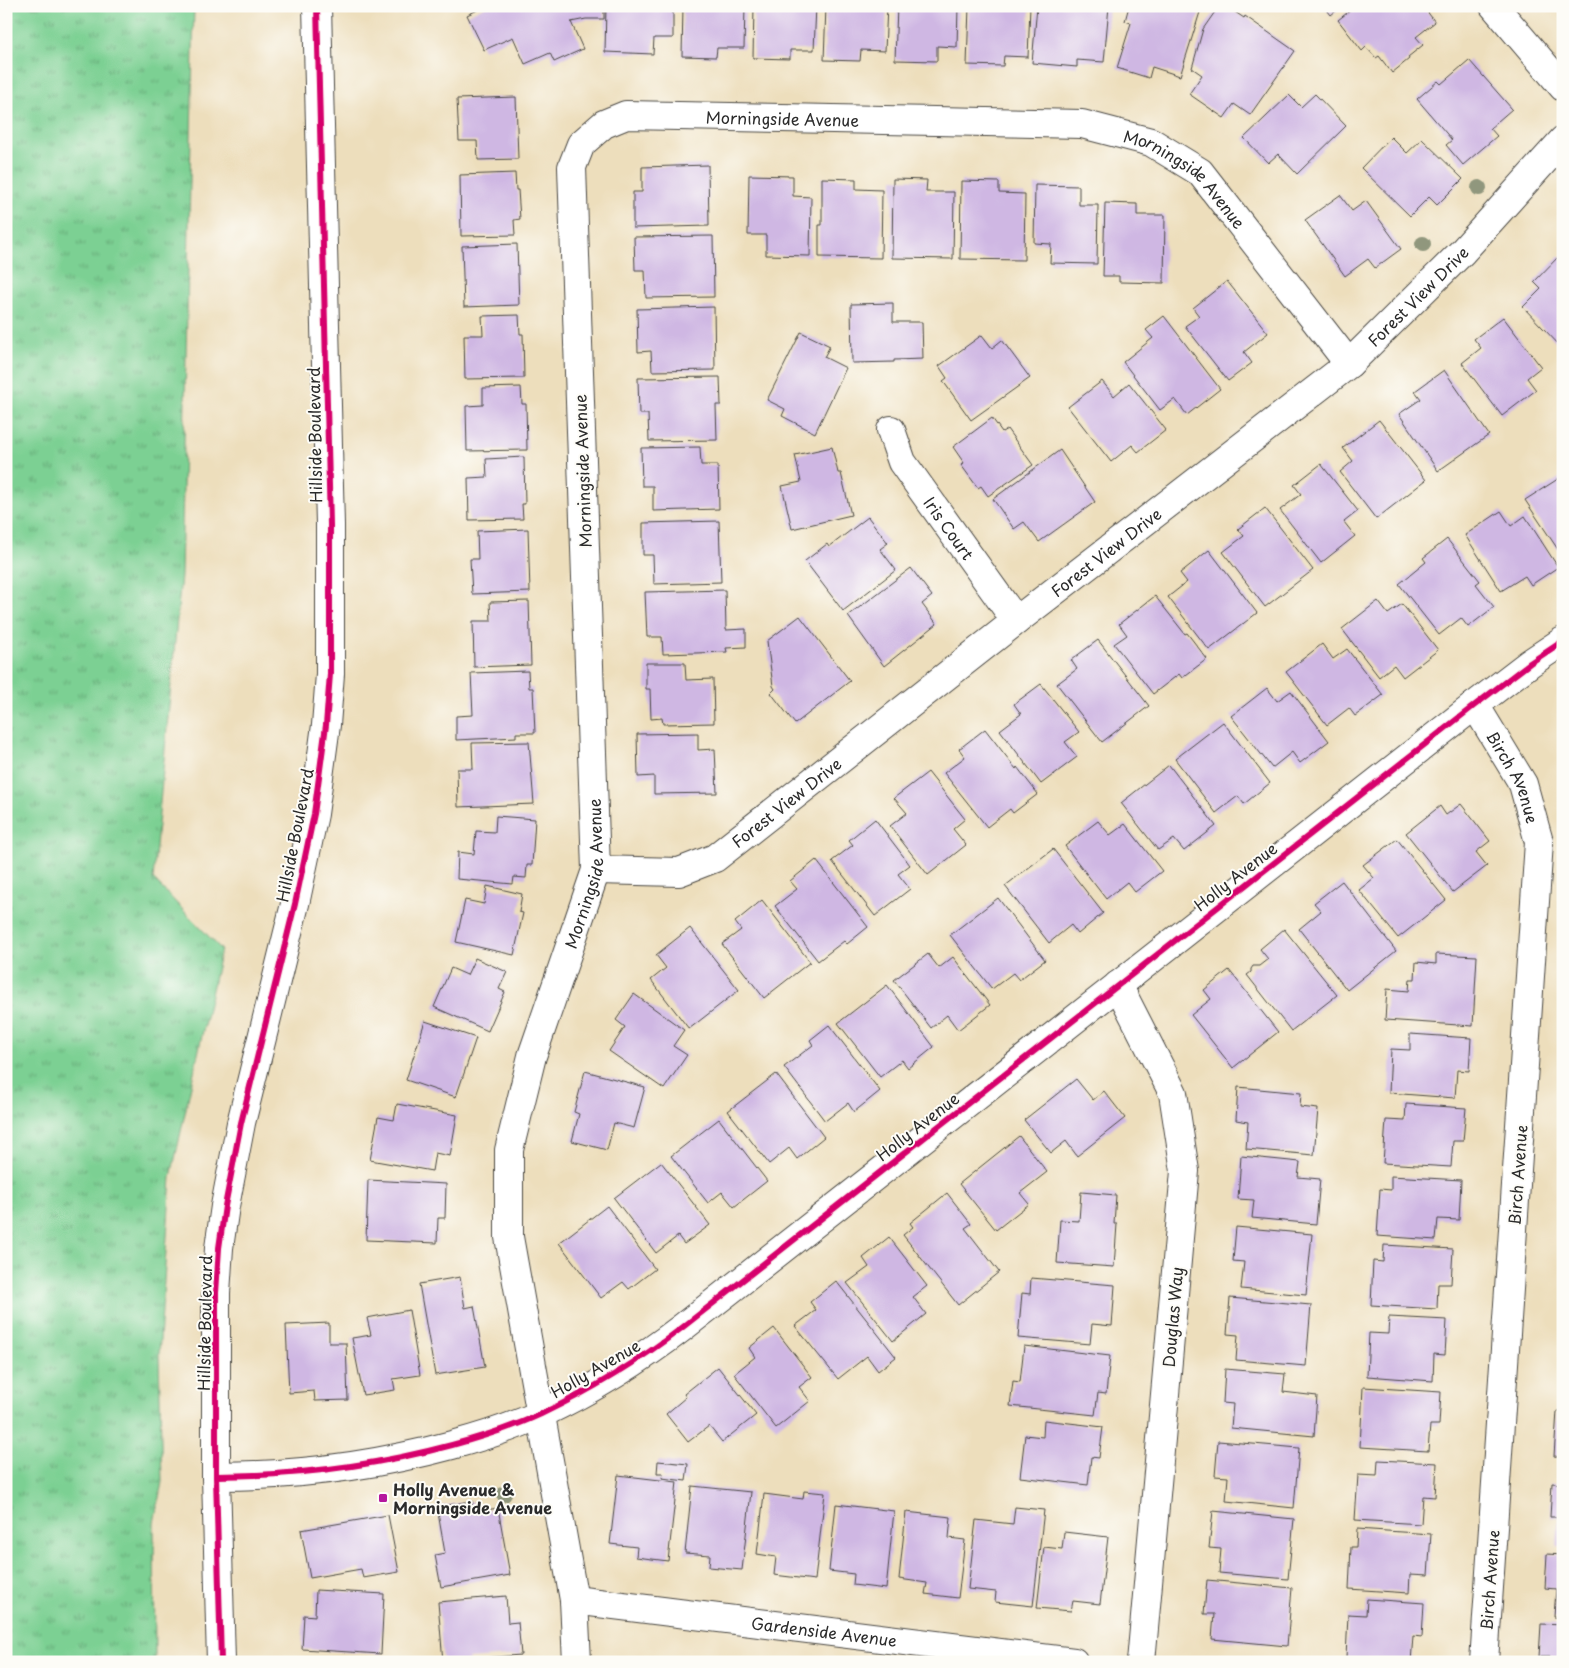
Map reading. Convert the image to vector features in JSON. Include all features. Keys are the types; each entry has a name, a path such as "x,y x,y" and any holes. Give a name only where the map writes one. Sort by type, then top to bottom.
{"street":[{"name":"Hillside Boulevard","path":"221,1662 216,1476 216,1293 225,1206 240,1123 305,859 321,770 330,674 330,525 316,6"},
{"path":"1494,6 1563,87"},
{"name":"Morningside Avenue","path":"578,1662 574,1600 509,1237 509,1150 532,1056 596,870 572,167 581,144 604,124 626,115 1082,124 1151,142 1200,172 1349,364"},
{"name":"Forest View Drive","path":"596,870 679,872 715,858 1016,621 1349,364 1463,251 1563,140"},
{"name":"Iris Court","path":"891,430 902,462 1016,621"},
{"name":"Holly Avenue","path":"216,1476 288,1474 378,1463 463,1442 493,1433 541,1414 593,1388 626,1368 669,1338 1475,704 1563,641"},
{"name":"Birch Avenue","path":"1475,704 1523,784 1539,842 1484,1662"},
{"name":"Douglas Way","path":"1118,985 1172,1093 1185,1171 1142,1662"},
{"name":"Gardenside Avenue","path":"574,1600 1074,1662"}],"green space":[{"path":"6,6 194,6 181,576 153,879 221,949 171,1177 159,1355 162,1482 154,1523 155,1662 6,1662"}],"building":[{"path":"486,6 604,6 604,19 586,19 571,22 583,49 554,62 550,53 525,64 513,37 484,50 467,15"},
{"path":"606,6 673,6 673,38 654,38 653,54 605,52"},
{"path":"683,6 745,6 744,48 717,48 716,57 682,56"},
{"path":"754,6 816,6 814,50 790,50 790,59 753,58"},
{"path":"826,6 887,6 885,51 861,50 860,61 824,60"},
{"path":"897,6 958,6 957,47 937,46 937,61 895,60"},
{"path":"969,6 1030,6 1028,57 1004,56 1003,66 967,65"},
{"path":"1037,6 1109,6 1104,62 1077,60 1077,67 1032,63"},
{"path":"1129,6 1182,6 1200,12 1180,76 1152,67 1149,78 1117,68 1131,23 1125,21"},
{"path":"1219,6 1226,6 1244,18 1245,16 1295,51 1250,115 1234,104 1224,118 1189,94 1202,75 1192,68 1203,29"},
{"path":"1324,6 1342,6 1331,15"},
{"path":"1356,6 1423,6 1435,22 1416,37 1423,45 1392,73 1379,56 1376,58 1366,47 1362,51 1338,20"},
{"path":"1469,60 1512,109 1490,128 1497,136 1463,165 1446,145 1452,140 1417,99 1438,81 1441,84"},
{"path":"1315,94 1346,126 1297,174 1278,154 1268,163 1244,138 1289,95 1301,107"},
{"path":"516,97 518,159 478,160 477,141 459,141 457,99"},
{"path":"1391,137 1407,153 1422,139 1463,179 1437,205 1429,197 1410,216 1361,168"},
{"path":"708,165 709,226 633,228 633,192 642,192 642,167"},
{"path":"515,173 520,219 514,220 515,235 461,236 460,175"},
{"path":"749,175 793,176 793,196 811,197 810,256 766,255 766,235 748,235"},
{"path":"822,178 856,179 856,189 882,190 881,258 819,257 819,225 822,225"},
{"path":"893,179 927,180 926,192 954,192 953,259 892,258"},
{"path":"961,181 999,182 999,193 1025,194 1024,260 960,259"},
{"path":"1035,185 1079,186 1079,205 1098,205 1097,264 1050,263 1051,244 1034,243"},
{"path":"1340,195 1352,211 1366,201 1401,249 1375,268 1368,259 1345,276 1305,220"},
{"path":"1105,203 1137,204 1137,215 1165,215 1164,283 1119,282 1119,276 1103,276"},
{"path":"713,236 714,297 646,298 645,270 635,270 634,237"},
{"path":"517,244 519,305 464,307 462,246"},
{"path":"1559,256 1563,260 1563,349 1523,307 1541,289 1534,282"},
{"path":"1227,281 1268,333 1244,352 1252,363 1228,381 1185,326 1199,316 1193,308"},
{"path":"893,303 893,322 922,322 923,359 852,363 851,304"},
{"path":"714,307 715,370 652,371 651,351 638,352 637,309"},
{"path":"519,315 520,334 523,334 524,378 465,379 464,335 483,335 482,316"},
{"path":"1164,316 1220,389 1187,415 1175,399 1160,410 1123,362 1153,338 1146,330"},
{"path":"1503,317 1541,367 1527,378 1536,390 1502,416 1462,363 1481,348 1474,339"},
{"path":"801,332 830,346 824,357 846,368 815,433 782,416 785,409 767,400"},
{"path":"982,335 992,348 1002,340 1030,378 971,420 943,381 947,378 939,366"},
{"path":"1444,370 1489,435 1438,471 1399,414 1421,399 1415,391"},
{"path":"720,377 721,405 716,405 717,440 649,441 648,414 639,414 638,378"},
{"path":"1102,381 1114,396 1129,383 1166,430 1138,452 1132,445 1111,462 1068,407"},
{"path":"521,387 522,404 526,404 527,450 467,451 466,406 483,405 483,388"},
{"path":"992,418 1002,432 1007,429 1033,465 988,496 981,486 978,488 961,465 964,463 953,447"},
{"path":"1379,420 1426,480 1376,519 1340,472 1353,461 1343,448"},
{"path":"700,447 701,465 718,465 719,509 653,511 653,486 642,486 641,448"},
{"path":"832,447 838,473 841,473 851,515 792,529 782,486 801,482 795,455"},
{"path":"1060,450 1095,502 1039,542 1024,522 1014,529 993,499"},
{"path":"524,457 525,504 522,504 523,519 469,520 468,478 487,477 486,459"},
{"path":"1321,464 1358,511 1344,522 1355,536 1321,563 1280,510 1301,494 1294,485"},
{"path":"1561,477 1563,479 1563,557 1525,500"},
{"path":"1265,508 1313,570 1265,607 1223,552 1244,536 1238,529"},
{"path":"1501,511 1511,526 1525,516 1558,567 1531,585 1525,576 1501,591 1465,535"},
{"path":"868,517 888,543 880,549 896,570 843,611 805,561 827,544 829,547"},
{"path":"719,521 721,582 654,584 653,555 643,555 643,523"},
{"path":"528,529 530,592 472,594 470,559 478,559 477,531"},
{"path":"1447,539 1480,581 1476,584 1494,607 1468,627 1461,618 1439,635 1399,584 1426,562 1423,558"},
{"path":"1209,550 1257,613 1209,650 1168,597 1187,582 1180,573"},
{"path":"911,568 932,596 922,604 937,624 884,666 848,616"},
{"path":"725,590 726,630 746,629 746,647 726,648 727,652 663,654 662,637 647,637 645,592"},
{"path":"1155,596 1207,659 1182,678 1179,674 1153,694 1114,644 1127,635 1119,624"},
{"path":"529,601 531,665 474,667 473,621 491,621 490,602"},
{"path":"1378,601 1388,614 1402,604 1438,650 1403,677 1394,665 1379,677 1342,629"},
{"path":"800,616 850,681 795,724 771,693 775,689 767,641"},
{"path":"1098,640 1149,706 1102,742 1057,684 1077,669 1071,660"},
{"path":"1322,644 1333,659 1347,649 1383,695 1355,716 1349,708 1327,725 1286,672"},
{"path":"646,663 685,663 686,680 713,679 714,723 663,724 662,718 651,719 650,689 646,689"},
{"path":"528,671 529,688 533,688 535,733 516,733 516,737 456,740 456,716 473,715 471,673"},
{"path":"1041,684 1079,732 1065,742 1077,757 1041,784 1000,730 1021,714 1014,704"},
{"path":"1267,688 1277,701 1291,691 1329,741 1300,763 1292,752 1272,768 1231,716"},
{"path":"1223,722 1270,783 1244,804 1238,796 1216,813 1175,759"},
{"path":"985,729 1038,794 1013,813 1010,809 987,827 944,773 965,757 959,749"},
{"path":"698,733 698,750 715,749 717,793 654,794 654,776 638,777 637,734"},
{"path":"529,742 534,804 458,807 457,769 473,769 472,743"},
{"path":"1169,765 1216,826 1184,851 1174,839 1158,850 1121,803"},
{"path":"928,772 965,819 953,829 966,845 928,875 890,826 907,813 894,798"},
{"path":"1461,804 1490,841 1476,852 1487,866 1453,892 1406,833 1440,806 1446,815"},
{"path":"496,816 535,819 532,865 527,865 526,878 514,877 513,884 457,879 458,852 474,854 476,831 495,832"},
{"path":"875,819 910,865 898,874 910,889 875,916 832,861 853,845 849,840"},
{"path":"1098,821 1110,835 1125,824 1162,871 1135,892 1127,882 1106,899 1065,846"},
{"path":"1397,839 1446,900 1398,938 1359,890 1374,878 1363,865"},
{"path":"1053,849 1103,913 1078,934 1071,925 1049,943 1005,886"},
{"path":"816,860 868,927 847,944 844,941 818,961 775,906 797,889 790,881"},
{"path":"1342,881 1396,951 1347,990 1299,929 1321,911 1314,903"},
{"path":"487,886 522,894 519,912 523,913 514,955 456,942 465,900 484,904"},
{"path":"998,898 1045,960 1019,980 1013,973 992,989 950,935"},
{"path":"762,900 810,962 764,998 722,944 741,930 735,922"},
{"path":"690,928 739,990 689,1029 651,980 666,968 656,955"},
{"path":"1284,929 1337,995 1291,1031 1247,975 1251,972 1253,966 1259,966 1268,959 1260,949"},
{"path":"928,954 939,968 953,957 990,1005 958,1030 947,1015 931,1028 894,980"},
{"path":"1436,954 1477,956 1473,1026 1385,1020 1387,989 1409,991 1410,979 1415,979 1416,962 1436,964"},
{"path":"475,958 507,972 499,989 505,992 488,1031 434,1007 451,968 467,975"},
{"path":"1229,970 1278,1032 1233,1068 1191,1015 1211,999 1204,990"},
{"path":"887,985 934,1047 908,1068 902,1060 880,1077 838,1023"},
{"path":"634,994 684,1030 673,1046 687,1055 664,1089 609,1051 625,1027 616,1020"},
{"path":"425,1021 476,1038 456,1097 406,1080"},
{"path":"829,1025 880,1091 854,1112 848,1103 825,1121 784,1067 813,1045 810,1040"},
{"path":"1410,1034 1471,1038 1469,1071 1457,1070 1455,1098 1389,1093 1391,1049 1410,1050"},
{"path":"585,1071 645,1087 634,1128 614,1123 607,1150 572,1141 579,1114 574,1112"},
{"path":"776,1074 824,1137 797,1159 789,1148 769,1164 728,1111"},
{"path":"1076,1079 1093,1100 1104,1091 1125,1118 1077,1156 1066,1141 1051,1153 1024,1120"},
{"path":"1238,1087 1301,1093 1300,1107 1318,1109 1314,1155 1246,1149 1248,1122 1236,1120"},
{"path":"397,1104 457,1115 450,1156 435,1153 432,1171 370,1160 378,1117 394,1120"},
{"path":"1406,1104 1466,1108 1463,1141 1453,1141 1451,1167 1383,1163 1386,1120 1405,1121"},
{"path":"719,1119 767,1181 734,1207 722,1192 708,1203 671,1156"},
{"path":"1019,1136 1047,1172 1020,1193 1029,1204 996,1230 959,1184"},
{"path":"1241,1156 1300,1162 1298,1177 1320,1179 1316,1224 1252,1218 1254,1200 1238,1199"},
{"path":"661,1162 710,1225 684,1244 678,1236 656,1253 614,1198"},
{"path":"1391,1176 1461,1180 1459,1220 1438,1219 1436,1240 1377,1236 1380,1189 1391,1190"},
{"path":"368,1180 446,1184 445,1218 438,1218 437,1243 366,1240"},
{"path":"1081,1192 1116,1195 1114,1224 1117,1224 1114,1267 1057,1263 1060,1220 1079,1221"},
{"path":"947,1193 971,1224 965,1228 999,1272 958,1305 903,1235 913,1227 910,1223"},
{"path":"607,1206 655,1269 629,1289 623,1282 601,1298 559,1243"},
{"path":"1236,1227 1312,1234 1306,1295 1241,1289 1244,1262 1233,1261"},
{"path":"889,1237 927,1286 913,1297 926,1314 893,1341 847,1283 869,1267 863,1258"},
{"path":"1384,1245 1453,1249 1451,1284 1438,1284 1437,1309 1371,1305 1373,1261 1383,1262"},
{"path":"460,1277 465,1308 474,1306 485,1367 435,1375 419,1284"},
{"path":"1031,1278 1115,1285 1112,1326 1092,1324 1090,1344 1018,1338 1022,1293 1030,1294"},
{"path":"836,1281 896,1357 878,1371 867,1356 838,1379 795,1326 816,1310 810,1302"},
{"path":"1230,1298 1311,1305 1306,1366 1236,1360 1238,1335 1227,1334"},
{"path":"409,1310 420,1375 393,1379 395,1390 363,1395 352,1338 371,1335 367,1318"},
{"path":"1389,1317 1447,1320 1445,1355 1434,1354 1433,1381 1367,1376 1369,1333 1388,1334"},
{"path":"329,1323 329,1343 346,1343 348,1400 315,1401 314,1391 289,1393 286,1325"},
{"path":"774,1328 812,1377 799,1387 810,1401 776,1428 734,1374 755,1357 749,1348"},
{"path":"1024,1346 1110,1356 1106,1394 1098,1393 1095,1415 1010,1406 1013,1381 1020,1382"},
{"path":"718,1367 756,1415 722,1442 709,1426 688,1442 666,1414 686,1397 684,1394"},
{"path":"1225,1369 1285,1374 1283,1392 1317,1396 1314,1436 1231,1428 1233,1404 1223,1403"},
{"path":"1363,1387 1441,1392 1439,1425 1430,1425 1428,1451 1360,1447"},
{"path":"1557,1411 1563,1411 1563,1457 1554,1456"},
{"path":"1044,1420 1103,1427 1099,1458 1091,1457 1088,1485 1020,1477 1025,1435 1043,1437"},
{"path":"1218,1441 1299,1448 1294,1508 1226,1501 1228,1477 1215,1476"},
{"path":"1378,1460 1437,1463 1435,1497 1423,1496 1421,1524 1355,1520 1358,1475 1377,1476"},
{"path":"658,1461 688,1464 686,1481 662,1478 663,1473 657,1473"},
{"path":"618,1475 677,1482 668,1561 636,1557 637,1547 610,1544"},
{"path":"1552,1483 1563,1484 1563,1546 1557,1546 1559,1517 1550,1517"},
{"path":"692,1486 751,1492 742,1570 709,1567 710,1555 685,1553"},
{"path":"804,1491 825,1493 815,1580 774,1575 776,1557 757,1554 764,1494 803,1499"},
{"path":"472,1501 474,1512 498,1508 510,1575 441,1587 435,1555 445,1553 437,1507"},
{"path":"836,1504 894,1511 886,1589 853,1585 854,1574 829,1571"},
{"path":"1015,1507 1044,1510 1033,1606 995,1602 996,1592 968,1589 976,1520 1013,1524"},
{"path":"1213,1511 1294,1519 1288,1579 1219,1573 1221,1549 1209,1548"},
{"path":"906,1512 951,1517 949,1538 965,1540 958,1598 925,1594 927,1583 899,1579"},
{"path":"388,1515 399,1572 363,1578 361,1569 310,1578 301,1530"},
{"path":"1357,1529 1431,1534 1428,1575 1410,1574 1409,1593 1349,1589 1351,1547 1356,1547"},
{"path":"1064,1532 1108,1537 1100,1604 1073,1601 1071,1611 1037,1608 1044,1547 1062,1549"},
{"path":"1547,1554 1563,1555 1563,1618 1554,1617 1556,1589 1545,1588"},
{"path":"1207,1580 1292,1588 1287,1646 1212,1639 1214,1614 1204,1614"},
{"path":"316,1590 384,1594 381,1654 302,1649 304,1615 315,1616"},
{"path":"506,1596 508,1623 518,1622 521,1655 468,1659 469,1662 443,1662 438,1602"},
{"path":"1367,1599 1424,1603 1422,1637 1413,1636 1411,1662 1346,1658 1348,1614 1366,1615"},
{"path":"1541,1624 1563,1625 1563,1662 1549,1662 1550,1657 1539,1657"}],"cycle path":[{"path":"221,1662 216,1476 216,1293 219,1248 241,1123 295,904 314,814 326,725 330,674 330,525 317,6"},
{"path":"216,1476 305,1472 393,1459 452,1445 475,1439 530,1419 579,1395 615,1374 683,1327 1475,705 1530,663 1563,641"}],"place":[{"name":"Holly Avenue & Morningside Avenue","path":"383,1498"}]}
